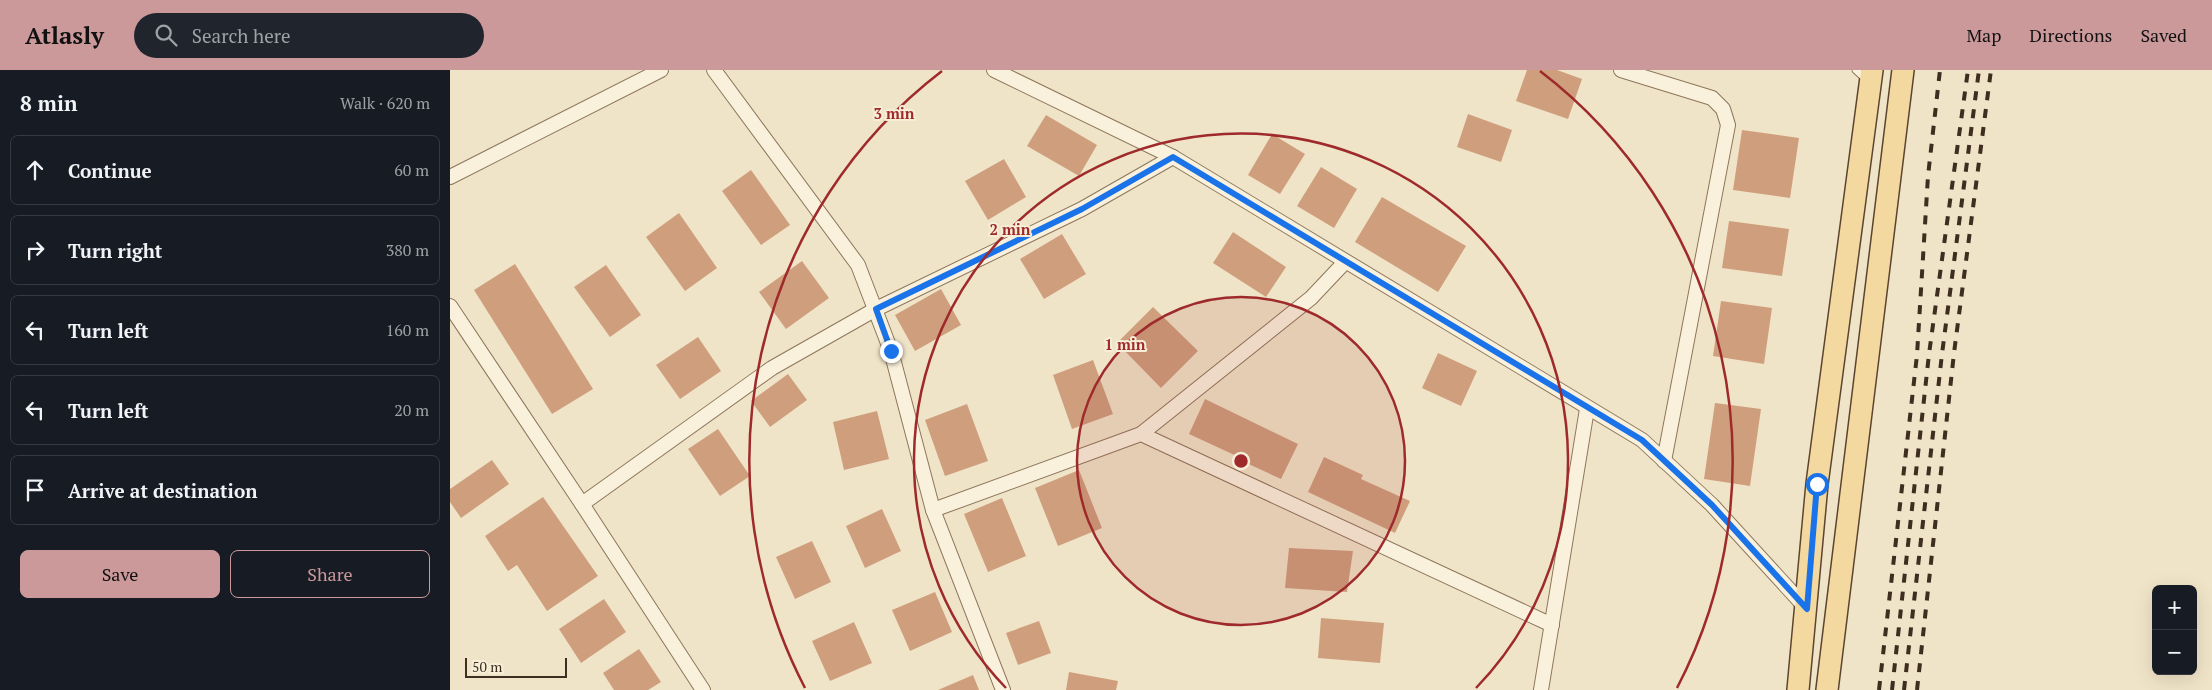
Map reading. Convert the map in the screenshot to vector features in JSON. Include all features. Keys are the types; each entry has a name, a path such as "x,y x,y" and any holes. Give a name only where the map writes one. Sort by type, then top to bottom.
{"main road":[{"path":"1827,690 1904,70"},
{"path":"1798,690 1807,609 1817,484 1867,75"}],"street":[{"path":"451,175 661,70"},
{"path":"714,70 858,265 891,351 933,510 1003,690"},
{"path":"994,70 1173,157 1587,409 1642,440 1712,505 1807,609"},
{"path":"1621,70 1712,98 1723,109 1728,125 1664,461"},
{"path":"582,504 772,368 876,309 1082,209 1173,157"},
{"path":"933,510 1141,434 1311,298 1345,262"},
{"path":"450,306 703,690"},
{"path":"1542,690 1587,409"},
{"path":"1141,434 1552,625"}],"building":[{"path":"1527,70 1557,70 1582,79 1568,119 1516,101"},
{"path":"1468,114 1512,130 1501,162 1457,147"},
{"path":"1046,115 1097,145 1079,176 1027,146"},
{"path":"1742,130 1799,138 1790,198 1733,190"},
{"path":"1272,134 1305,154 1280,194 1248,175"},
{"path":"1004,159 1026,197 988,220 965,181"},
{"path":"1321,167 1357,189 1334,228 1297,206"},
{"path":"751,170 790,225 761,245 722,191"},
{"path":"1382,197 1466,246 1438,292 1355,242"},
{"path":"679,213 717,268 685,291 646,237"},
{"path":"1729,221 1789,229 1782,276 1722,268"},
{"path":"1233,232 1286,267 1266,297 1213,263"},
{"path":"1062,234 1086,274 1044,299 1020,259"},
{"path":"802,261 829,298 786,329 759,292"},
{"path":"515,264 593,389 552,414 474,290"},
{"path":"606,265 641,315 610,337 574,287"},
{"path":"941,289 961,325 915,351 895,315"},
{"path":"1721,301 1772,308 1764,364 1713,356"},
{"path":"1153,307 1198,351 1161,388 1117,343"},
{"path":"698,337 721,371 680,399 656,365"},
{"path":"1438,353 1477,371 1461,406 1422,388"},
{"path":"1093,360 1113,414 1072,429 1053,375"},
{"path":"788,374 807,400 770,427 751,401"},
{"path":"1205,399 1298,444 1281,479 1189,434"},
{"path":"1715,403 1761,409 1750,486 1704,479"},
{"path":"967,404 988,461 945,476 925,420"},
{"path":"877,411 889,459 844,470 833,422"},
{"path":"718,429 750,476 720,496 688,449"},
{"path":"1324,457 1363,475 1361,479 1410,501 1395,533 1308,492"},
{"path":"492,460 509,484 461,518 450,502 450,489"},
{"path":"1079,470 1102,528 1058,546 1035,488"},
{"path":"543,497 598,576 547,611 517,565 508,571 485,536"},
{"path":"1002,498 1026,556 988,572 964,514"},
{"path":"882,509 901,551 865,568 846,526"},
{"path":"812,541 831,582 795,599 776,557"},
{"path":"1289,548 1353,551 1347,592 1285,588"},
{"path":"935,592 952,632 910,651 892,610"},
{"path":"604,599 626,632 581,663 559,629"},
{"path":"1321,618 1384,623 1380,663 1318,658"},
{"path":"1039,621 1051,653 1018,665 1006,633"},
{"path":"854,622 872,663 830,681 812,641"},
{"path":"639,649 661,682 648,690 614,690 603,673"},
{"path":"1069,672 1118,681 1116,690 1066,690"},
{"path":"973,675 979,690 938,690"}],"railway":[{"path":"1879,690 1917,355 1928,176 1940,70"},
{"path":"1892,690 1929,354 1968,70"},
{"path":"1904,690 1942,354 1979,70"},
{"path":"1917,690 1954,353 1991,70"}],"route":[{"path":"891,351 876,309 930,281 1082,209 1173,157 1587,409 1642,440 1712,505 1807,609 1817,484"}]}
